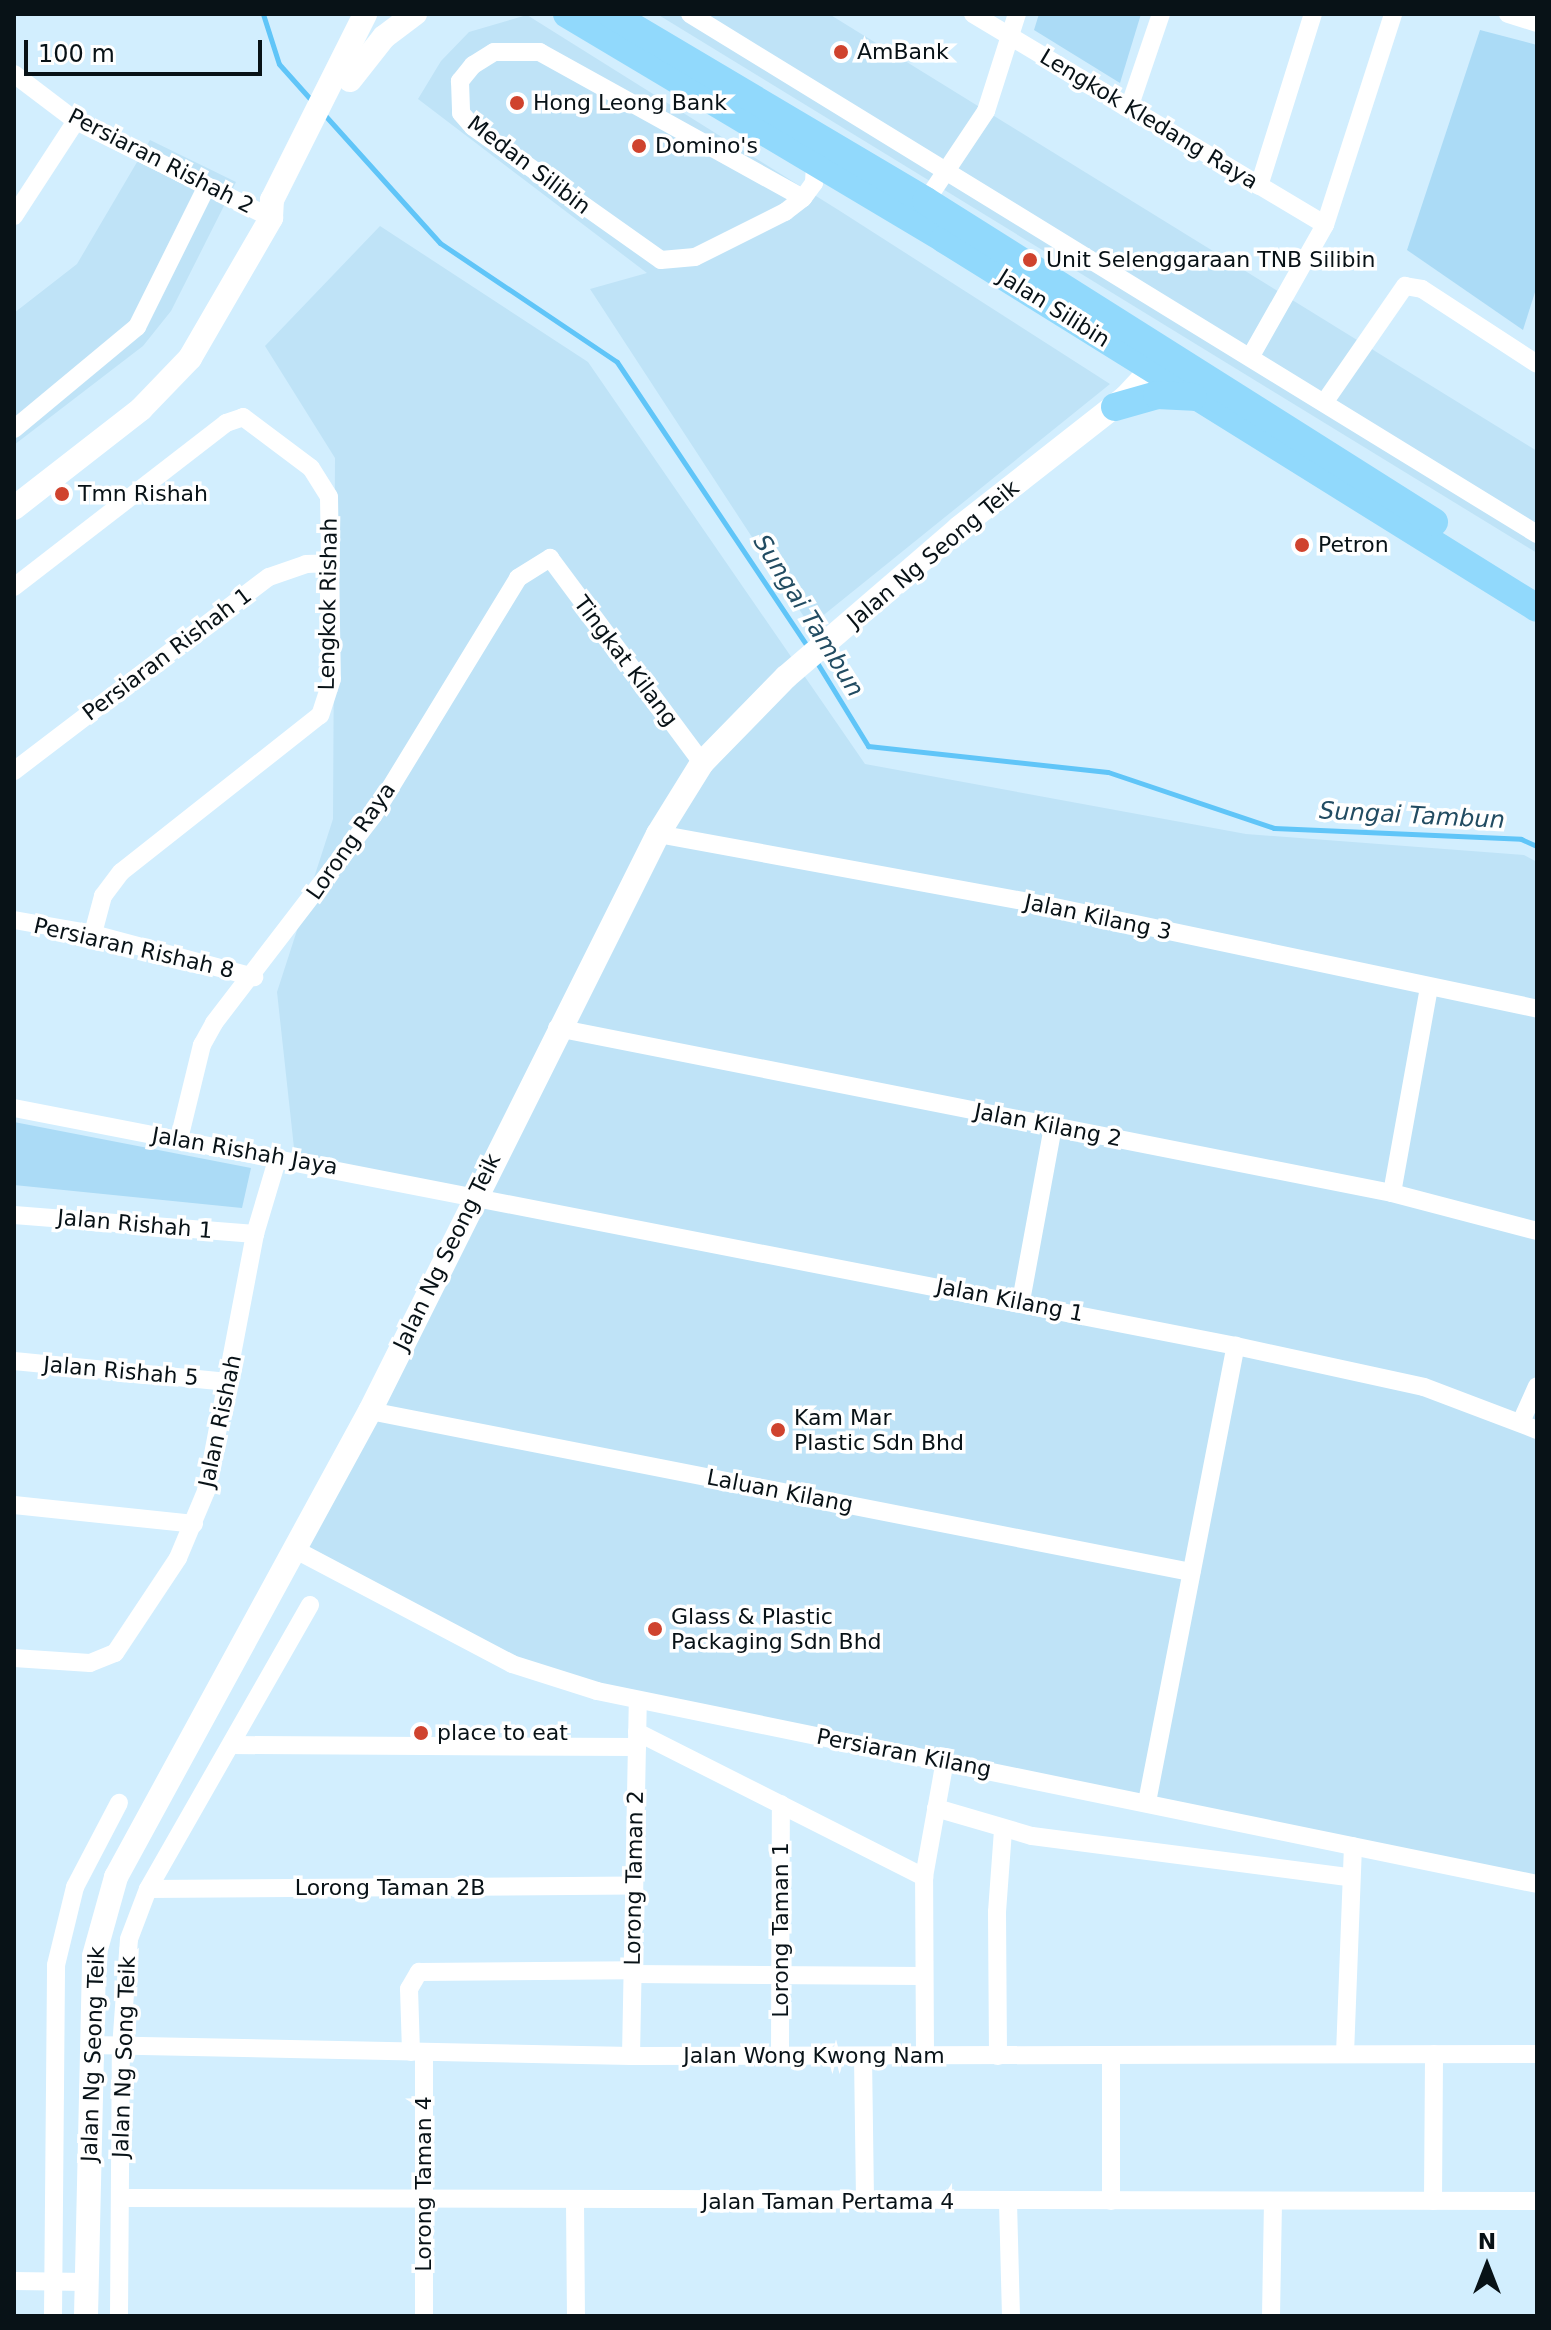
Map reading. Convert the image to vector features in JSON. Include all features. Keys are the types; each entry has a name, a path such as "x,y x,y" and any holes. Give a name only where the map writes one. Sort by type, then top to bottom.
{"main road":[{"path":"14,508 171,383 217,319 271,218 272,200 312,137 350,67 365,14"},
{"path":"350,67 415,14"},
{"name":"Jalan Silibin","path":"567,14 820,178 944,239 1537,608"},
{"name":"Jalan Silibin","path":"611,14 926,201 1537,587"},
{"path":"803,128 820,178 858,177 901,205 926,201 926,218 944,239"},
{"path":"1138,334 1154,351 1151,370"},
{"path":"1111,343 1124,369 1115,407 1157,395 1199,398"},
{"name":"Jalan Ng Seong Teik","path":"86,2316 94,1956 116,1877 370,1411 557,1028 658,834 702,763 786,677 959,528 1115,407 1151,370"}],"street":[{"path":"690,14 948,173 1252,354 1537,534"},
{"name":"Lengkok Kledang Raya","path":"973,14 1130,105 1325,225"},
{"path":"926,201 948,173 986,111 1017,14"},
{"path":"1130,105 1161,14"},
{"path":"1259,186 1313,14"},
{"path":"1252,354 1325,225 1393,14"},
{"path":"1508,14 1537,23"},
{"name":"Medan Silibin","path":"494,52 540,52 820,178 695,257 661,260 473,127 461,113 460,81 473,65 494,52"},
{"name":"Persiaran Rishah 2","path":"14,74 76,121 271,218"},
{"path":"14,216 76,121"},
{"path":"14,429 137,327 207,186"},
{"path":"1326,400 1399,289 1412,286 1537,364"},
{"name":"Lengkok Rishah","path":"14,587 226,423 243,417 257,424 322,482 329,497 332,679 320,715 121,872 103,896 93,934"},
{"name":"Tingkat Kilang","path":"550,558 702,763"},
{"name":"Lorong Raya","path":"179,1139 202,1045 214,1023 254,977 373,816 501,598 518,578 550,558"},
{"name":"Persiaran Rishah 1","path":"14,771 269,577 306,564 331,563"},
{"name":"Jalan Kilang 3","path":"658,834 1050,906 1537,1009"},
{"name":"Persiaran Rishah 8","path":"14,920 93,934 254,977"},
{"path":"1392,1193 1429,987"},
{"name":"Jalan Kilang 2","path":"557,1028 1392,1193 1537,1231"},
{"name":"Jalan Rishah Jaya","path":"14,1108 475,1196"},
{"path":"1021,1301 1053,1127"},
{"name":"Jalan Rishah","path":"14,1658 74,1664 103,1659 124,1644 194,1524 206,1491 255,1234 278,1157"},
{"name":"Jalan Kilang 1","path":"475,1196 1021,1301 1424,1387 1529,1426"},
{"name":"Jalan Rishah 1","path":"14,1215 255,1234"},
{"path":"1147,1802 1236,1346"},
{"name":"Jalan Rishah 5","path":"14,1361 228,1382"},
{"path":"1529,1426 1537,1386"},
{"name":"Laluan Kilang","path":"370,1411 1191,1572"},
{"path":"14,1505 194,1524"},
{"name":"Persiaran Kilang","path":"296,1550 512,1664 638,1700 945,1760 1537,1884"},
{"name":"Jalan Ng Song Teik","path":"119,2316 121,2048 129,1939 148,1889 310,1605"},
{"name":"Lorong Taman 2","path":"631,2056 638,1700"},
{"path":"232,1745 637,1739 781,1804 924,1877"},
{"path":"925,2055 924,1877 945,1760"},
{"name":"Jalan Ng Seong Teik","path":"53,2316 56,1965 75,1887 119,1803"},
{"name":"Lorong Taman 1","path":"780,2056 781,1804"},
{"path":"936,1808 1003,1830 1349,1877"},
{"path":"998,2056 997,1912 1003,1830"},
{"path":"1345,2054 1349,1877 1353,1846"},
{"name":"Lorong Taman 2B","path":"148,1889 633,1886"},
{"name":"Lorong Taman 4","path":"424,2316 425,2203 417,2052 409,1989 419,1972 632,1972"},
{"path":"632,1972 923,1976"},
{"name":"Jalan Wong Kwong Nam","path":"91,2045 631,2056 1537,2054"},
{"path":"1433,2201 1434,2054"},
{"path":"863,2056 865,2202"},
{"path":"1111,2056 1111,2201"},
{"name":"Jalan Taman Pertama 4","path":"120,2198 425,2203 1537,2201"},
{"path":"1008,2202 1011,2316"},
{"path":"1271,2316 1273,2202"},
{"path":"575,2203 576,2316"},
{"path":"14,2281 87,2282"}],"shaded area":[{"path":"657,14 829,14 1537,451 1537,553"},
{"path":"1039,14 1141,14 1120,83 1034,30"},
{"path":"527,15 1110,384 810,626 590,289 647,273 418,99 441,61 469,32"},
{"path":"1480,30 1537,45 1537,286 1523,330 1407,250"},
{"path":"150,140 236,182 171,311 143,346 14,445 14,313 77,264"},
{"path":"380,226 588,362 865,764 1246,834 1524,855 1537,862 1537,1881 547,1675 295,1546 468,1197 295,1157 277,992 333,819 335,458 265,346"},
{"path":"14,1122 251,1168 242,1208 14,1185"}],"waterway":[{"name":"Sungai Tambun","path":"263,14 279,64 313,102"},
{"name":"Sungai Tambun","path":"322,112 440,243 617,362 809,649"},
{"name":"Sungai Tambun","path":"816,661 868,746 1108,772 1274,828 1521,839 1537,846"}],"place":[{"name":"AmBank","path":"841,52"},
{"name":"Hong Leong Bank","path":"517,103"},
{"name":"Domino's","path":"639,146"},
{"name":"Unit Selenggaraan TNB Silibin","path":"1030,260"},
{"name":"Tmn Rishah","path":"62,494"},
{"name":"Petron","path":"1302,545"},
{"name":"Kam Mar Plastic Sdn Bhd","path":"778,1430"},
{"name":"Glass & Plastic Packaging Sdn Bhd","path":"655,1629"},
{"name":"place to eat","path":"421,1733"}]}
